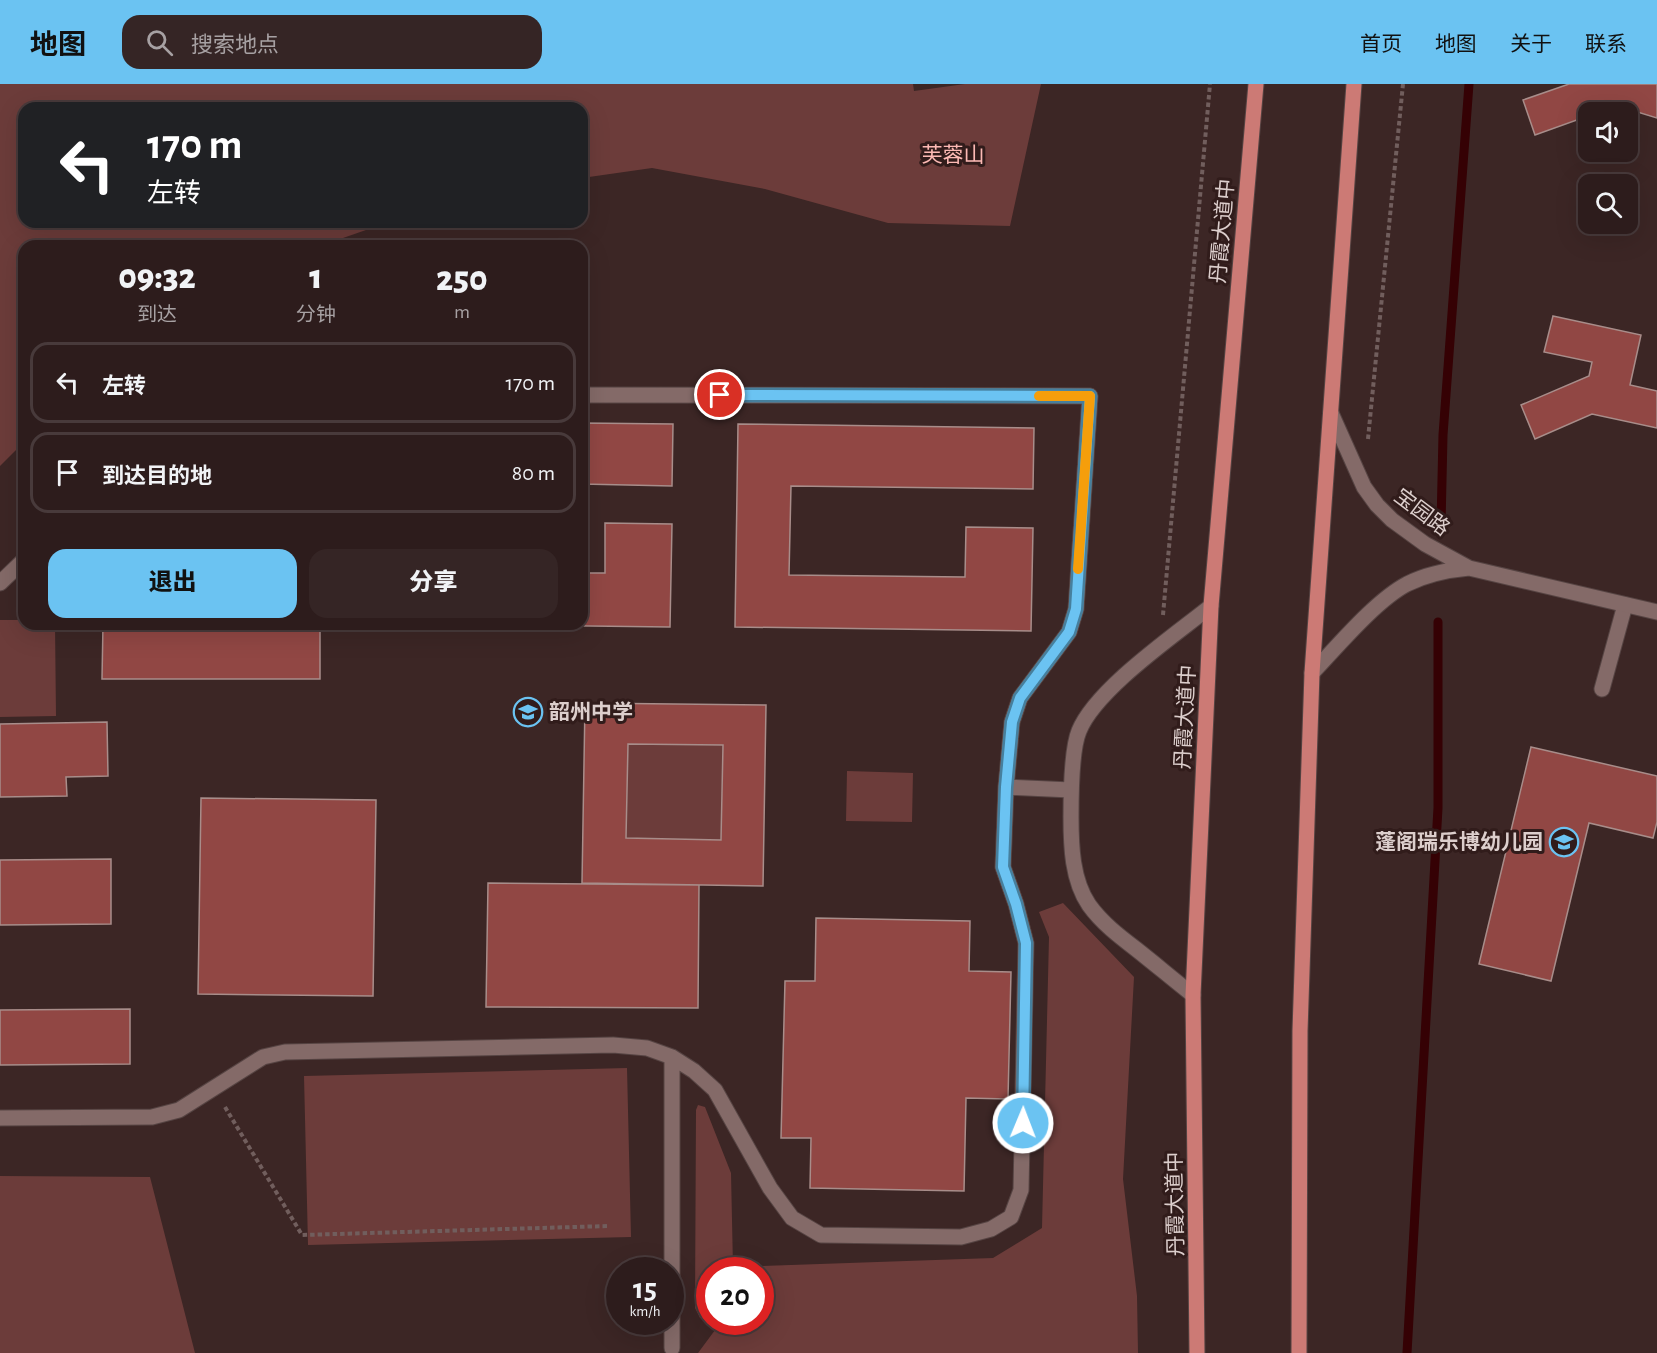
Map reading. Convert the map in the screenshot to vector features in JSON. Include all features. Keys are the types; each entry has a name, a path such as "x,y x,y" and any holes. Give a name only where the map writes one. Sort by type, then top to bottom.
{"main road":[{"name":"丹霞大道中","path":"1197,1353 1193,995 1211,606 1256,84"},
{"path":"1299,1353 1300,1031 1312,673 1354,84"}],"street":[{"path":"0,1118 152,1117 179,1110 263,1057 285,1052 613,1045 647,1048 672,1057 694,1071 715,1090 770,1188 792,1218 820,1235 961,1238 991,1229 1011,1217 1022,1190 1026,943 1003,867 1006,787 1012,722 1020,698 1069,632 1076,609 1090,396 588,395"},
{"name":"宝园路","path":"1330,413 1364,487 1392,520 1416,538 1469,568 1657,612"},
{"path":"0,583 18,566"},
{"name":"宝园路","path":"1312,673 1366,617 1405,585 1426,576 1469,568"},
{"path":"1602,689 1625,605"},
{"path":"1193,995 1103,922 1088,903 1078,880 1072,855 1071,790 1079,731 1094,707 1111,688 1211,606"},
{"path":"1006,787 1071,790"},
{"path":"672,1057 672,1348"}],"path":[{"path":"1161,646 1210,84"},
{"path":"1368,440 1403,84"},
{"path":"214,1089 302,1235 608,1226"}],"green space":[{"name":"芙蓉山","path":"0,84 913,84 914,91 965,84 1041,84 1010,226 888,223 765,189 652,168 588,177 588,102 18,102 18,228 372,228 337,240 18,240 18,448 0,466"},
{"path":"0,620 18,620 18,630 55,630 56,716 0,717"},
{"path":"628,744 723,745 721,840 626,838"},
{"path":"847,771 913,773 912,822 846,821"},
{"path":"1063,903 1134,977 1123,1179 1137,1296 1138,1353 698,1353 711,1335 774,1335 774,1266 993,1258 1042,1228 1049,937 1039,912"},
{"path":"627,1068 631,1237 308,1245 304,1076"},
{"path":"698,1105 705,1107 731,1173 733,1257 696,1257 696,1310 695,1308 696,1110"},
{"path":"0,1176 150,1177 195,1353 0,1353"}],"building":[{"path":"1569,84 1657,84 1657,118 1638,112 1638,102 1578,102 1578,120 1535,135 1523,100"},
{"path":"1553,316 1641,335 1630,385 1657,391 1657,428 1592,414 1535,439 1521,405 1589,376 1592,362 1544,352"},
{"path":"588,423 673,424 672,486 588,484"},
{"path":"738,424 1034,428 1033,489 791,486 789,575 965,577 966,527 1033,528 1031,631 735,627"},
{"path":"605,523 672,524 670,627 588,626 588,573 605,573"},
{"path":"103,630 320,630 320,679 102,679"},
{"path":"585,703 766,705 763,886 582,883","holes":["628,744 723,745 721,840 626,838"]},
{"path":"107,722 108,776 66,777 67,796 0,797 0,724"},
{"path":"1531,747 1657,776 1657,822 1653,838 1589,823 1551,981 1479,964"},
{"path":"201,798 376,800 373,996 198,994"},
{"path":"111,859 111,924 0,925 0,860"},
{"path":"488,883 699,885 698,1008 486,1007"},
{"path":"816,918 970,921 969,971 1011,972 1008,1099 966,1098 964,1191 810,1188 811,1138 781,1138 785,981 815,981"},
{"path":"130,1009 130,1064 0,1065 0,1010"}],"waterway":[{"path":"1441,525 1443,435 1469,84"},
{"path":"1407,1353 1438,808 1438,622"}],"slow traffic":[{"path":"1039,396 1090,396 1078,569"}],"place":[{"name":"韶州中学","path":"528,712"},
{"name":"蓬阁瑞乐博幼儿园","path":"1564,842"}],"route":[{"path":"720,395 1090,396 1076,609 1069,632 1020,698 1012,722 1006,787 1003,867 1026,943 1023,1123"}]}
